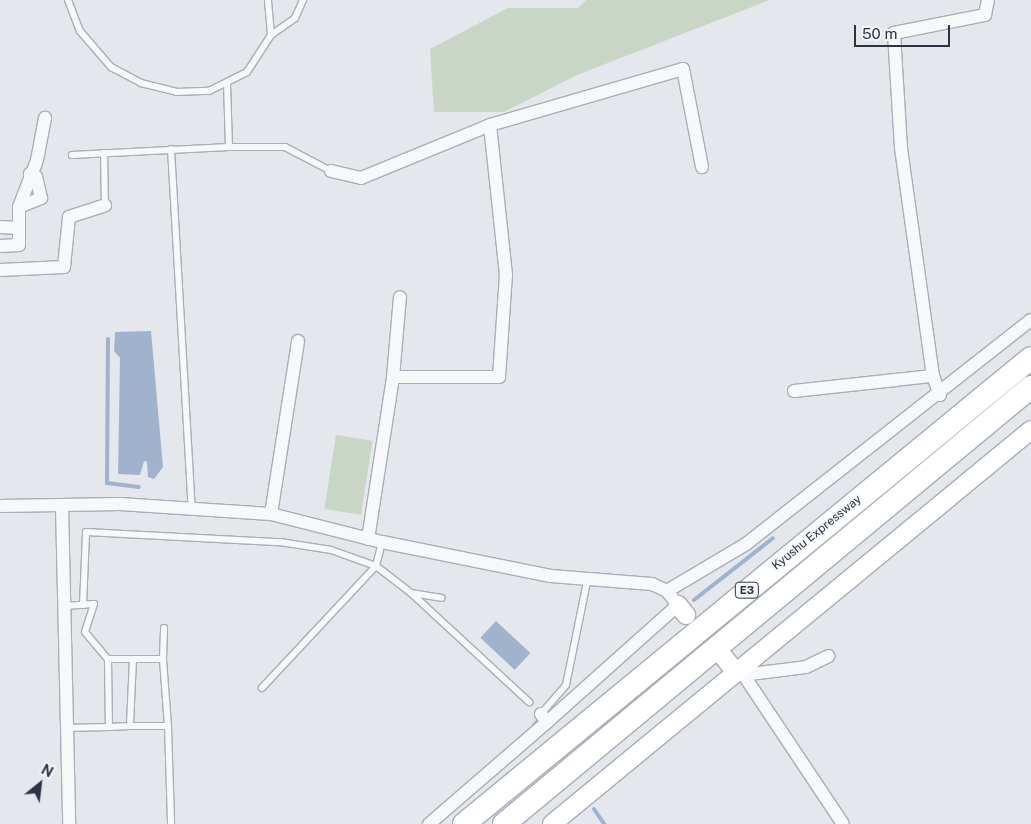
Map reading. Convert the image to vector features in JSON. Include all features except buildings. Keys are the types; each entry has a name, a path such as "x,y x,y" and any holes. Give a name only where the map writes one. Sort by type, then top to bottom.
{"highway":[{"name":"Kyushu Expressway","path":"464,824 1031,358"},
{"name":"Kyushu Expressway","path":"504,824 1031,387"}],"street":[{"path":"940,395 933,376 901,148 894,33 984,16 988,0"},
{"path":"331,172 361,178 490,125 683,69 702,167"},
{"path":"0,246 19,245 19,207 30,174 37,160 45,118"},
{"path":"393,377 499,377 506,275 490,125"},
{"path":"19,207 41,198 36,177 30,174"},
{"path":"0,270 64,267 69,217 105,205"},
{"path":"0,227 19,228"},
{"path":"368,539 393,377 400,297"},
{"path":"667,591 746,544 940,395 1031,320"},
{"path":"271,514 298,341"},
{"path":"794,391 933,376"},
{"path":"552,824 1031,430"},
{"path":"0,506 192,509 271,514 368,539 587,582 652,584 667,591 682,610 544,718 429,824"},
{"path":"62,506 69,824"},
{"path":"722,655 739,671 843,824"},
{"path":"739,671 806,667 829,656"}],"lane":[{"path":"68,0 80,30 111,67 141,83 176,92 227,85 246,72 270,35 295,18 303,0"},
{"path":"268,0 270,35"},
{"path":"227,85 229,147"},
{"path":"72,155 171,149 285,147 331,172"},
{"path":"171,149 192,509"},
{"path":"104,153 105,205"},
{"path":"83,605 86,532 280,542 331,550 376,566 411,593 529,702"},
{"path":"262,688 376,566 382,542"},
{"path":"544,718 566,685 587,582"},
{"path":"411,593 442,598"},
{"path":"64,606 94,604 86,632 108,659 109,727"},
{"path":"164,628 162,659 168,726 171,824"},
{"path":"108,659 162,659"},
{"path":"130,726 133,659"},
{"path":"66,728 168,726"}],"green space":[{"path":"586,0 770,0 577,75 504,112 434,112 430,49 508,8 578,8"},
{"path":"336,435 373,441 361,515 324,509"}],"water":[{"path":"151,331 163,467 154,479 148,477 147,462 144,461 140,475 118,474 120,358 114,351 115,332"},
{"path":"496,621 530,653 515,670 480,638"}],"waterway":[{"path":"108,339 107,483 139,487"},
{"path":"694,600 773,538"},
{"path":"534,725 541,718"},
{"path":"594,809 604,824"}]}
